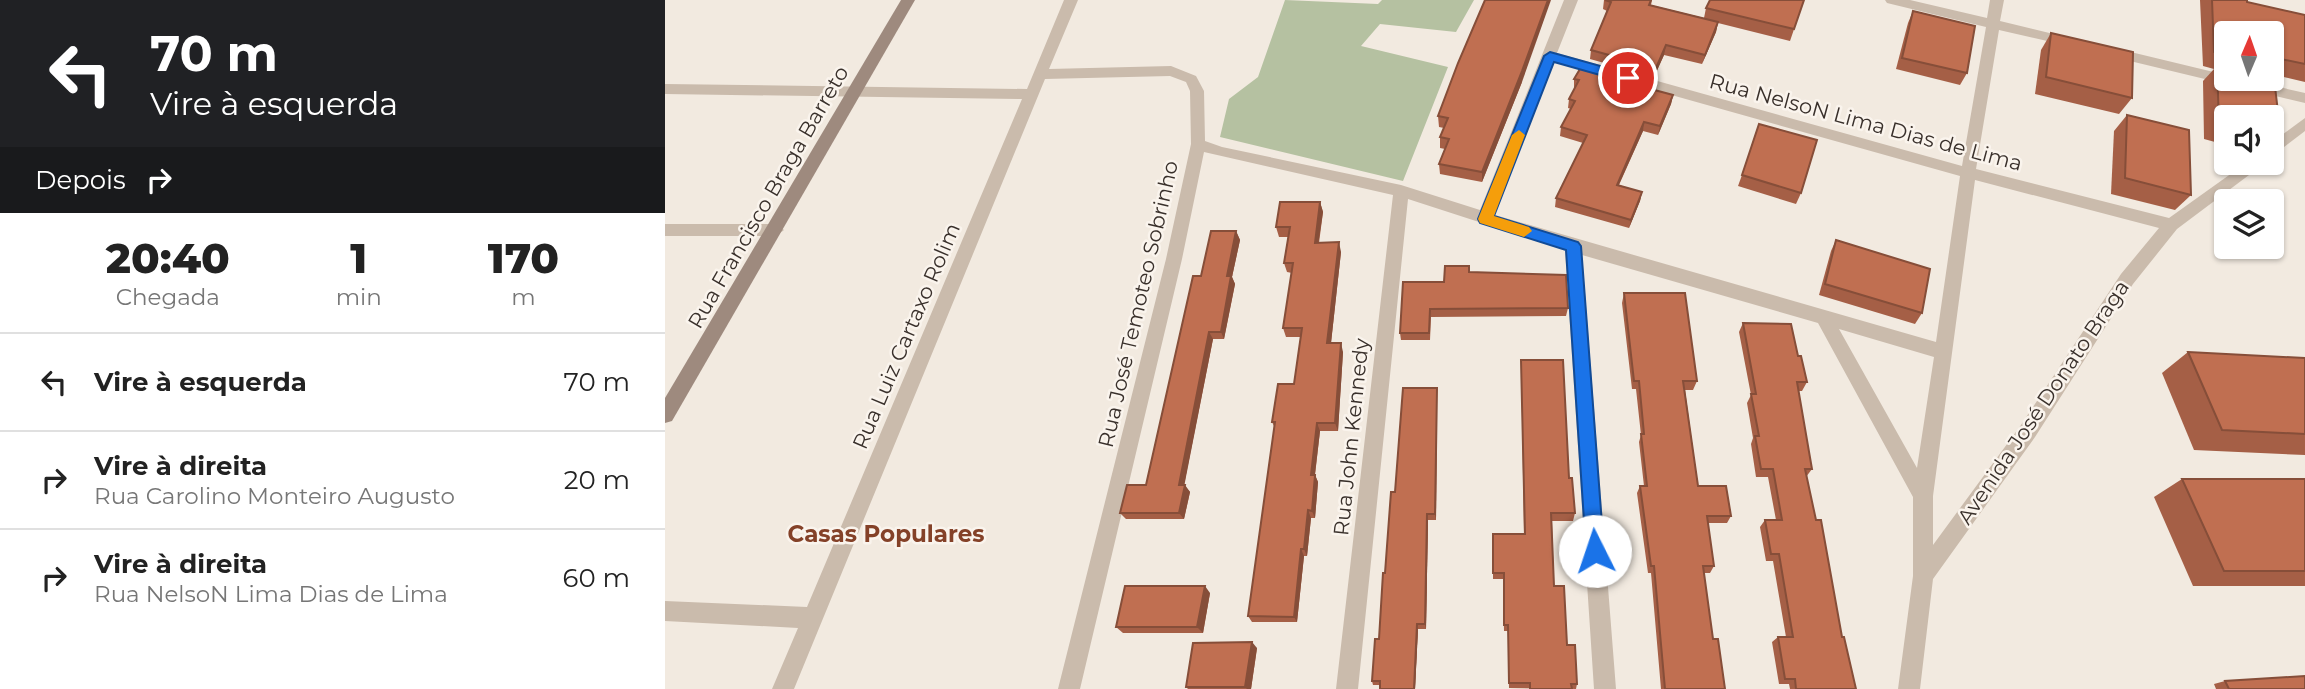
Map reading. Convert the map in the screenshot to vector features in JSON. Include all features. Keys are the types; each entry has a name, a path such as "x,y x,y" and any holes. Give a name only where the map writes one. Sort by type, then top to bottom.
{"street":[{"name":"Rua Francisco Braga Barreto","path":"665,415 776,230 852,93 908,0"},
{"name":"Rua Luiz Cartaxo Rolim","path":"783,689 1071,0"},
{"path":"1485,219 1571,0"},
{"path":"1892,0 2305,98"},
{"path":"1923,576 1923,496 1968,173 1997,0"},
{"name":"Rua NelsoN Lima Dias de Lima","path":"1550,56 1968,173 2171,225"},
{"name":"Rua José Temoteo Sobrinho","path":"1039,74 1171,71 1191,79 1196,91 1198,144 1171,272 1069,689"},
{"path":"665,89 1032,94"},
{"path":"2284,141 2305,123"},
{"path":"1198,144 1219,152 1401,191 1573,246 1943,352"},
{"name":"Avenida José Donato Braga","path":"1909,689 1923,576 2028,431 2127,279 2171,225 2240,175"},
{"name":"Rua John Kennedy","path":"1347,689 1401,191"},
{"path":"665,230 776,230"},
{"path":"1573,246 1605,689"},
{"path":"1823,317 1923,496"},
{"path":"665,611 812,618"}],"green space":[{"path":"1285,0 1378,4 1382,0 1474,0 1456,32 1380,24 1361,46 1448,67 1403,181 1220,137 1229,99 1258,77"}],"building":[{"path":"1485,0 1548,0 1482,172 1439,164 1449,139 1440,137 1448,118 1438,116"},
{"path":"1605,0 1651,0 1649,5 1718,22 1705,55 1666,45 1656,68 1591,50 1611,2"},
{"path":"1710,0 1804,0 1794,29 1706,8"},
{"path":"2212,0 2247,0 2305,15 2305,64 2284,60 2284,21 2214,21 2214,52"},
{"path":"1913,11 1975,26 1967,73 1902,58"},
{"path":"2051,33 2133,52 2132,98 2046,77"},
{"path":"1583,64 1649,82 1647,88 1673,95 1660,126 1644,122 1617,185 1642,192 1631,220 1556,198 1587,135 1561,127 1575,101 1569,99 1579,80 1574,79"},
{"path":"2218,91 2276,91 2277,105 2218,105"},
{"path":"2127,115 2189,130 2191,195 2125,178"},
{"path":"1759,124 1817,140 1801,193 1742,175"},
{"path":"1280,202 1320,202 1315,243 1339,242 1327,343 1341,343 1335,423 1317,423 1311,475 1315,475 1312,511 1308,510 1304,549 1301,549 1294,617 1248,616 1278,384 1294,384 1302,328 1283,328 1293,263 1284,263 1290,227 1276,227"},
{"path":"1211,231 1236,231 1227,276 1231,276 1221,332 1209,332 1179,485 1185,485 1179,513 1120,513 1127,485 1146,485 1193,276 1201,276"},
{"path":"1836,240 1930,269 1922,313 1825,284"},
{"path":"1445,266 1469,266 1469,272 1566,275 1568,308 1430,309 1429,333 1400,333 1403,282 1444,282"},
{"path":"1624,293 1685,293 1697,381 1683,381 1698,486 1726,486 1731,516 1707,516 1714,566 1703,566 1713,639 1718,639 1725,689 1665,689 1654,566 1651,566 1640,486 1647,486 1639,381 1634,381"},
{"path":"1743,323 1791,324 1798,356 1801,356 1807,382 1797,382 1812,469 1805,469 1816,520 1821,520 1842,637 1856,689 1796,689 1795,679 1785,679 1778,637 1793,637 1779,554 1771,554 1765,520 1782,520 1773,469 1761,469 1755,436 1759,436 1751,394 1756,394"},
{"path":"2188,352 2305,358 2305,434 2222,430"},
{"path":"1521,360 1563,360 1569,478 1572,478 1575,513 1551,513 1554,586 1564,586 1567,645 1575,645 1577,684 1571,684 1572,689 1530,689 1530,683 1509,683 1508,625 1504,625 1504,573 1493,573 1493,534 1525,534"},
{"path":"1403,388 1437,388 1435,514 1427,514 1425,624 1417,624 1414,689 1380,689 1380,681 1372,681 1375,639 1379,639 1383,573 1391,492 1395,492"},
{"path":"2182,479 2305,479 2305,571 2224,571"},
{"path":"1125,586 1205,586 1197,627 1116,627"},
{"path":"1252,642 1245,687 1186,687 1193,643"},
{"path":"2305,676 2305,689 2229,689 2225,681"}],"slow traffic":[{"path":"1519,135 1485,219 1524,231"}],"district":[{"name":"Casas Populares","path":"886,534"}],"route":[{"path":"1595,551 1573,246 1485,219 1550,56 1628,78"}]}
